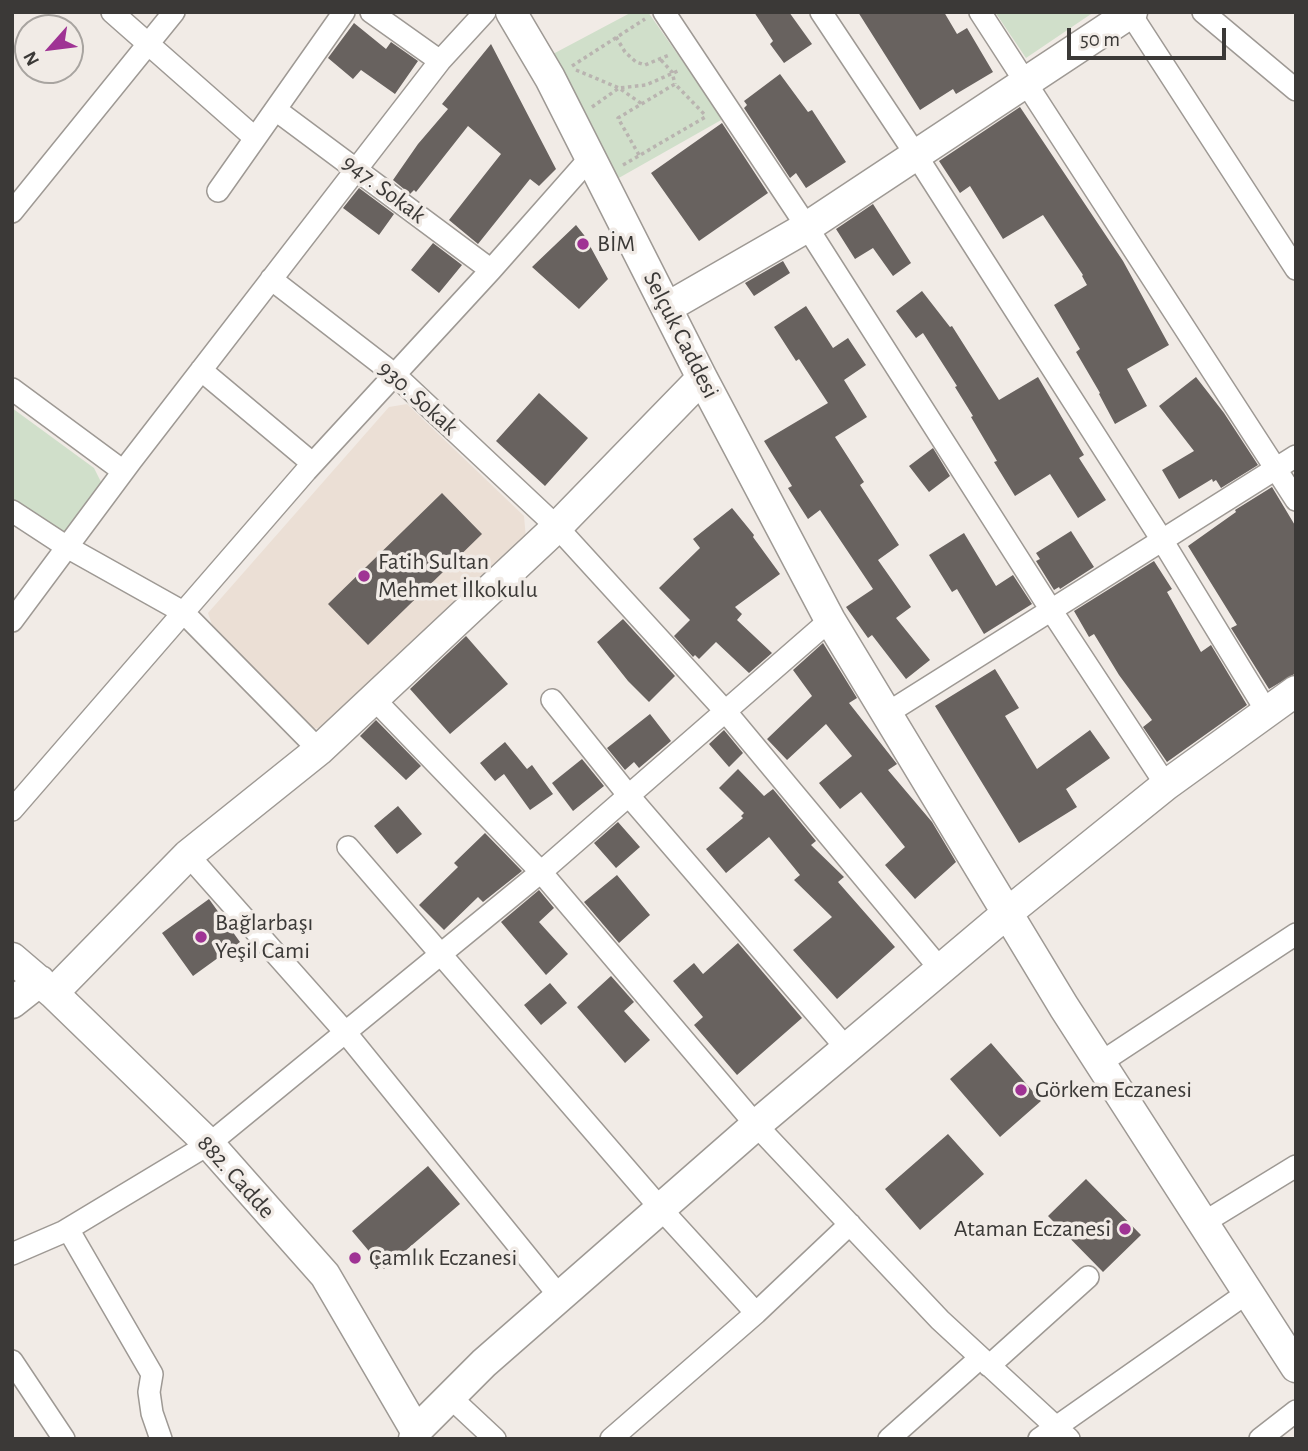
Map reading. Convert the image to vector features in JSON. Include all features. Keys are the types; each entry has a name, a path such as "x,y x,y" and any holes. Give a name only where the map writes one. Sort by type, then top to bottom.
{"street":[{"path":"113,12 255,138"},
{"path":"12,212 174,12"},
{"path":"218,191 344,12"},
{"path":"371,12 440,61"},
{"path":"12,621 123,471 440,61 485,12"},
{"name":"Selçuk Caddesi","path":"511,12 550,78 702,378 830,620 1006,914 1296,1367"},
{"path":"821,12 916,155 1162,540 1267,712"},
{"path":"980,12 1296,500"},
{"path":"1202,12 1296,90"},
{"path":"667,307 807,227 1131,13 1296,269"},
{"path":"655,15 686,44 1166,785"},
{"name":"947. Sokak","path":"276,110 491,270"},
{"path":"12,810 312,463 491,270 595,168"},
{"name":"930. Sokak","path":"271,279 394,374 557,527 726,712 942,970"},
{"path":"201,370 312,463"},
{"path":"12,1003 46,987 188,855 319,750 557,527 702,378"},
{"path":"12,389 123,471"},
{"path":"886,714 1296,456"},
{"path":"12,511 66,547 183,612 319,750"},
{"path":"12,1254 68,1229 209,1144 541,872 830,620"},
{"path":"415,1435 450,1397 560,1297 756,1125 1006,914 1166,785 1296,691"},
{"path":"374,699 541,872 756,1125 940,1320 1062,1432"},
{"path":"552,700 629,796 847,1049"},
{"path":"348,847 661,1209 757,1313"},
{"path":"188,855 345,1033 560,1297"},
{"path":"1100,1063 1296,934"},
{"name":"882. Cadde","path":"12,958 46,987 209,1144 325,1275 415,1435"},
{"path":"1203,1223 1296,1166"},
{"path":"611,1439 757,1313 850,1224"},
{"path":"68,1229 152,1374 149,1392 152,1413 161,1439"},
{"path":"889,1439 1088,1277"},
{"path":"1039,1439 1062,1432 1247,1293"},
{"path":"12,1361 64,1439"},
{"path":"450,1397 495,1439"},
{"path":"1260,1439 1296,1411"}],"path":[{"path":"642,104 620,88 569,68 655,15"},
{"path":"617,37 625,52 636,62 645,65 662,60 686,44"},
{"path":"662,60 672,72 675,84 706,116"},
{"path":"571,123 620,88 646,85 672,72 699,64"},
{"path":"639,155 618,118 675,84"},
{"path":"595,168 639,155 726,105"}],"shaded area":[{"name":"Fatih Sultan Mehmet İlkokulu","path":"407,404 524,516 526,539 327,726 313,729 212,625 208,613 389,407"}],"green space":[{"path":"632,12 648,12 723,119 617,179 553,54"},
{"path":"995,12 1094,12 1026,58"},
{"path":"12,408 94,468 102,484 72,529 61,534 12,504"}],"building":[{"path":"754,12 789,12 812,44 784,63 770,44 773,41"},
{"path":"858,12 944,12 957,34 967,28 993,72 956,94 953,89 920,110"},
{"path":"354,23 386,49 391,42 418,61 395,94 361,70 353,79 328,58"},
{"path":"491,44 556,169 539,186 530,179 478,244 449,220 501,154 468,126 416,192 414,190 410,194 393,180 418,144 448,109 442,104"},
{"path":"780,74 808,112 812,110 846,162 806,188 796,173 790,178 744,108 747,105 744,101"},
{"path":"1020,107 1123,261 1169,345 1127,369 1147,406 1115,424 1076,352 1080,349 1054,305 1087,285 1043,215 1003,239 970,186 960,193 939,161"},
{"path":"722,123 768,193 699,241 651,173"},
{"path":"359,188 394,214 379,235 343,208"},
{"path":"873,204 911,263 893,276 873,248 855,259 836,229"},
{"path":"576,225 608,279 579,309 532,267"},
{"path":"433,243 462,265 439,293 411,270"},
{"path":"783,261 790,273 754,296 745,283"},
{"path":"922,291 950,327 952,326 999,400 1038,377 1084,455 1079,458 1106,500 1078,518 1050,474 1015,496 994,462 997,461 955,387 957,386 923,333 916,338 896,311"},
{"path":"806,306 833,348 848,338 866,365 844,380 867,417 835,437 864,482 860,485 899,545 878,560 911,607 896,618 930,660 906,679 872,635 868,638 846,607 873,589 820,510 808,519 788,488 792,486 764,441 828,403 774,327"},
{"path":"1196,377 1224,413 1258,465 1221,488 1216,480 1213,482 1212,479 1179,499 1162,470 1194,451 1159,406"},
{"path":"539,393 588,438 545,486 496,441"},
{"path":"933,448 950,476 929,492 909,466"},
{"path":"1272,487 1296,527 1296,673 1269,689 1231,628 1237,625 1188,546 1236,512 1235,510"},
{"path":"442,493 482,534 368,645 328,604"},
{"path":"732,508 780,574 735,607 742,614 737,620 772,653 749,673 716,642 699,659 695,655 693,657 674,636 690,620 659,588 700,548 693,539"},
{"path":"1071,531 1094,567 1060,589 1059,587 1054,590 1036,561 1040,559 1036,553"},
{"path":"964,533 996,586 1013,575 1032,604 984,634 957,589 952,592 929,555"},
{"path":"1154,561 1172,589 1167,592 1201,652 1211,645 1247,705 1167,762 1143,727 1152,720 1119,675 1094,634 1089,637 1074,611"},
{"path":"623,619 675,676 649,702 628,681 597,642"},
{"path":"466,636 508,684 450,734 410,689"},
{"path":"823,643 857,698 849,703 897,764 888,770 932,822 956,862 915,899 885,865 905,847 861,792 840,809 819,783 852,756 826,724 787,760 767,739 812,696 793,670"},
{"path":"995,669 1019,708 1005,716 1037,769 1090,730 1110,758 1066,789 1077,807 1019,843 935,706"},
{"path":"650,714 671,741 639,768 634,762 625,770 607,748"},
{"path":"376,720 421,766 406,780 360,736"},
{"path":"724,730 743,753 729,767 709,744"},
{"path":"505,742 527,769 532,765 553,794 530,810 504,774 495,781 480,763"},
{"path":"582,759 604,786 573,811 552,783"},
{"path":"738,769 764,796 773,789 816,841 811,845 844,877 838,882 895,947 837,999 793,950 832,917 794,880 800,875 769,837 726,873 706,849 743,818 741,816 744,813 719,788"},
{"path":"398,806 422,834 397,854 374,826"},
{"path":"618,822 640,847 616,868 594,843"},
{"path":"485,833 522,871 483,902 478,897 444,930 419,905 458,867 454,863"},
{"path":"617,875 650,915 619,943 584,902"},
{"path":"539,890 554,908 539,922 568,954 546,975 501,922"},
{"name":"Bağlarbaşı Yeşil Cami","path":"209,899 240,942 193,976 162,933"},
{"path":"738,943 802,1018 737,1075 694,1025 703,1017 673,981 694,963 703,974"},
{"path":"611,976 634,1002 624,1011 650,1040 625,1063 577,1007"},
{"path":"550,983 567,1003 541,1025 524,1005"},
{"path":"991,1043 1041,1101 1000,1137 950,1079"},
{"path":"948,1134 984,1174 920,1230 885,1189"},
{"path":"428,1166 460,1204 384,1269 352,1231"},
{"path":"1086,1179 1141,1235 1103,1272 1048,1216"}],"place":[{"name":"BİM","path":"583,244"},
{"name":"Fatih Sultan Mehmet İlkokulu","path":"364,576"},
{"name":"Bağlarbaşı Yeşil Cami","path":"201,937"},
{"name":"Görkem Eczanesi","path":"1021,1090"},
{"name":"Ataman Eczanesi","path":"1125,1229"},
{"name":"Çamlık Eczanesi","path":"355,1258"}]}
